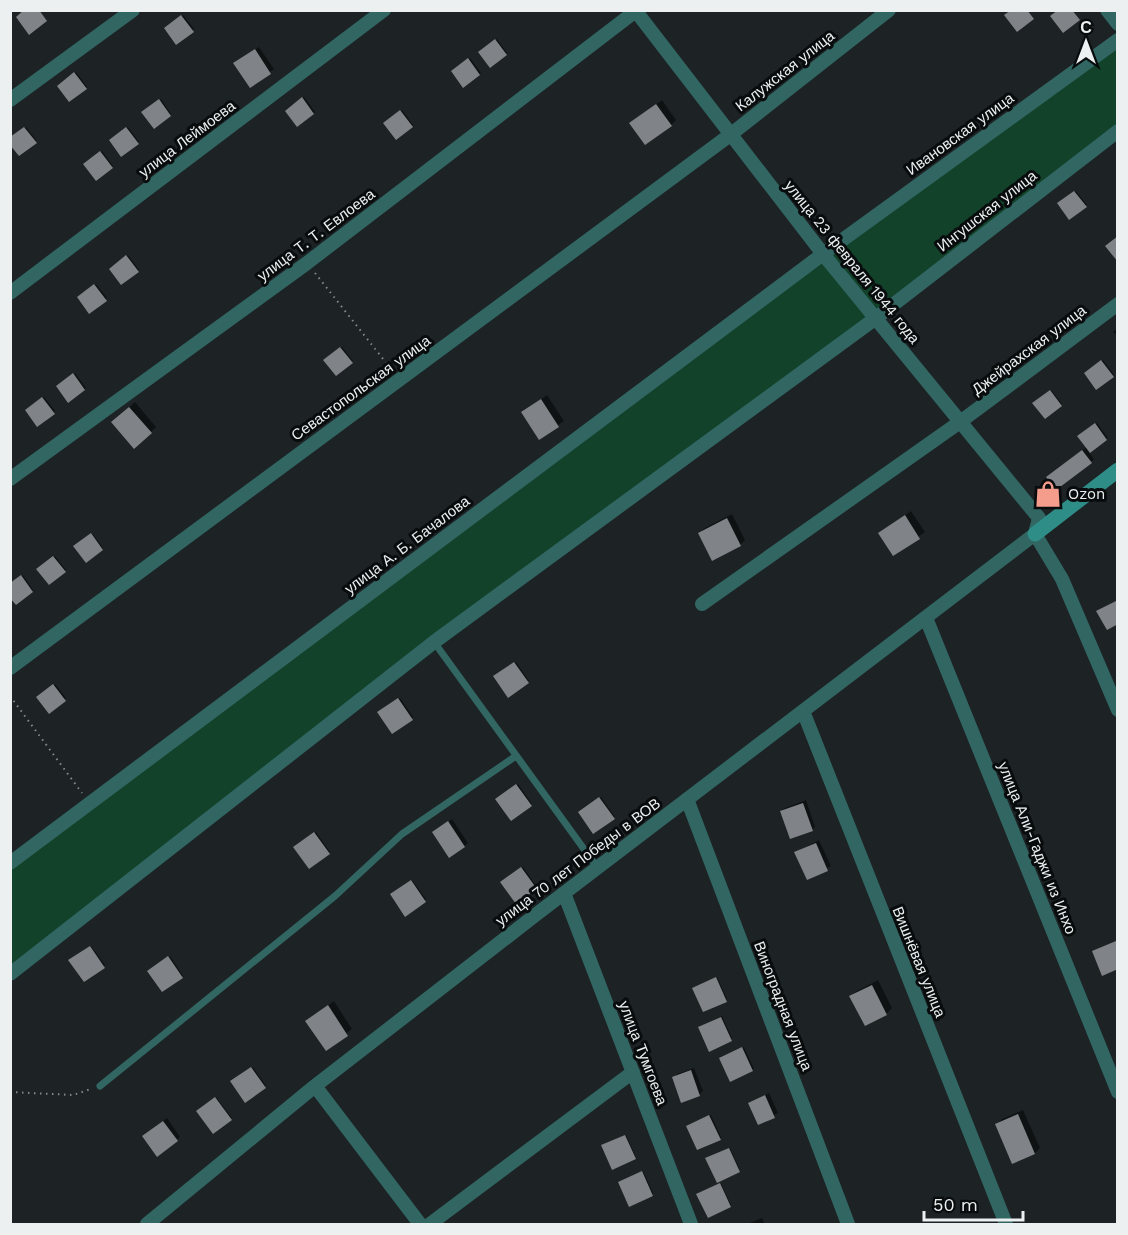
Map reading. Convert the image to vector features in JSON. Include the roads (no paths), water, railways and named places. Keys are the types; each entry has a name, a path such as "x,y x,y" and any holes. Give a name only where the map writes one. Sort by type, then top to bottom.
{"street":[{"path":"10,100 133,10"},
{"name":"улица Леймоева","path":"10,293 384,10"},
{"name":"Калужская улица","path":"730,135 889,10"},
{"path":"1107,10 1118,24"},
{"name":"улица 23 февраля 1944 года","path":"636,11 823,254 1039,518 1035,534"},
{"name":"улица Т. Т. Евлоева","path":"10,479 307,263 636,11"},
{"name":"Ивановская улица","path":"823,254 1118,39"},
{"name":"Ингушская улица","path":"10,974 434,642 876,318 1118,131"},
{"name":"Севастопольская улица","path":"10,668 730,135"},
{"name":"улица А. Б. Бачалова","path":"10,863 823,254"},
{"name":"Джейрахская улица","path":"702,604 960,422 1118,304"},
{"path":"1118,470 1035,534 1062,579 1118,710"},
{"name":"улица 70 лет Победы в ВОВ","path":"147,1224 315,1086 597,867 1035,534"},
{"name":"улица Али-Гаджи из Инхо","path":"926,618 1118,1092"},
{"name":"Вишнёвая улица","path":"802,711 1006,1224"},
{"name":"Виноградная улица","path":"687,799 848,1224"},
{"name":"улица Тумгоева","path":"564,893 691,1224"},
{"path":"430,1224 633,1072"},
{"path":"315,1086 420,1224"}],"lane":[{"path":"434,642 597,867"},
{"path":"100,1086 334,896 402,834 516,756"}],"place":[{"name":"Ozon","path":"1048,494"}]}
